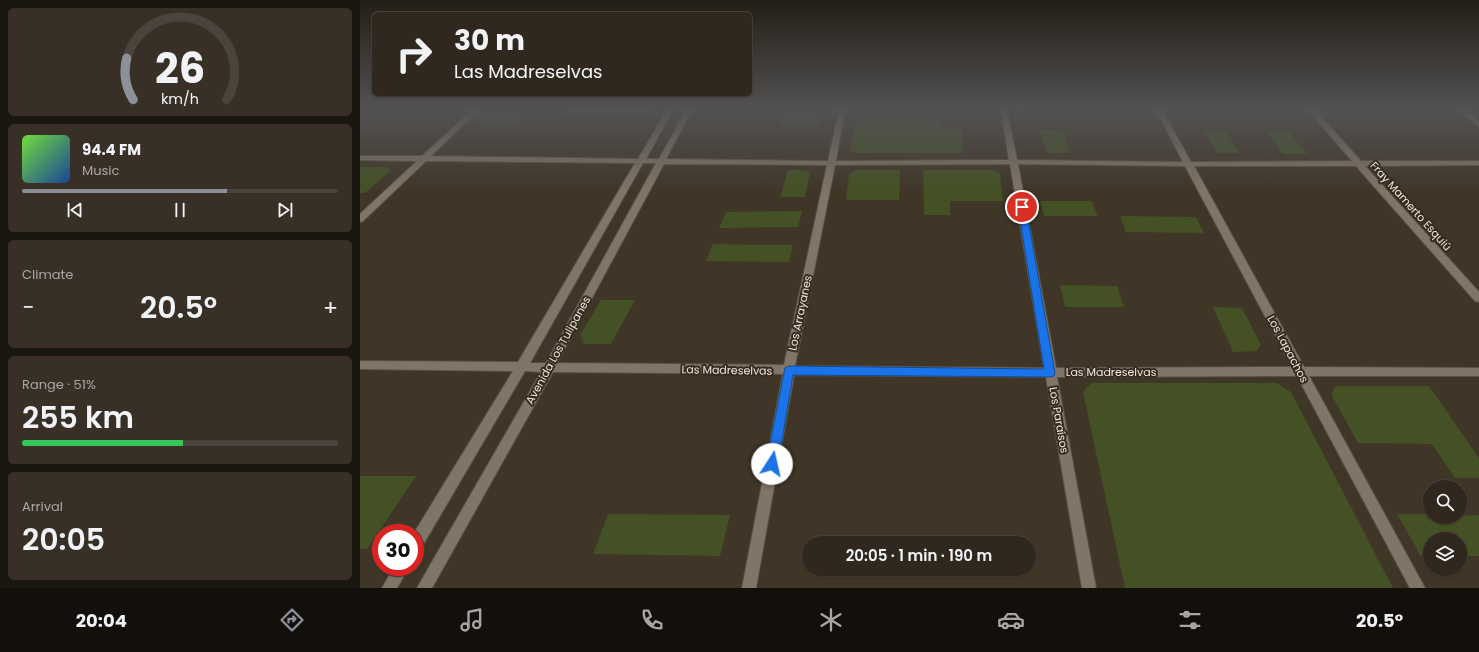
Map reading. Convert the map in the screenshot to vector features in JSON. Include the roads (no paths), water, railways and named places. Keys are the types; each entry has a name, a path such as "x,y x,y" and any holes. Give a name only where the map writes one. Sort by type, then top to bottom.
{"street":[{"path":"360,220 447,137"},
{"name":"Avenida Los Tulipanes","path":"424,530 521,368 654,137"},
{"name":"Avenida Los Tulipanes","path":"424,588 549,368 674,137"},
{"name":"Los Arrayanes","path":"749,588 789,370 836,137"},
{"name":"Los Paraísos","path":"1009,137 1089,588"},
{"name":"Los Lapachos","path":"1174,137 1418,588"},
{"name":"Fray Mamerto Esquiú","path":"1336,137 1479,298"},
{"path":"360,158 831,163 1479,163"},
{"name":"Las Madreselvas","path":"360,365 1050,373 1300,371 1479,372"},
{"path":"389,588 396,576"}]}
